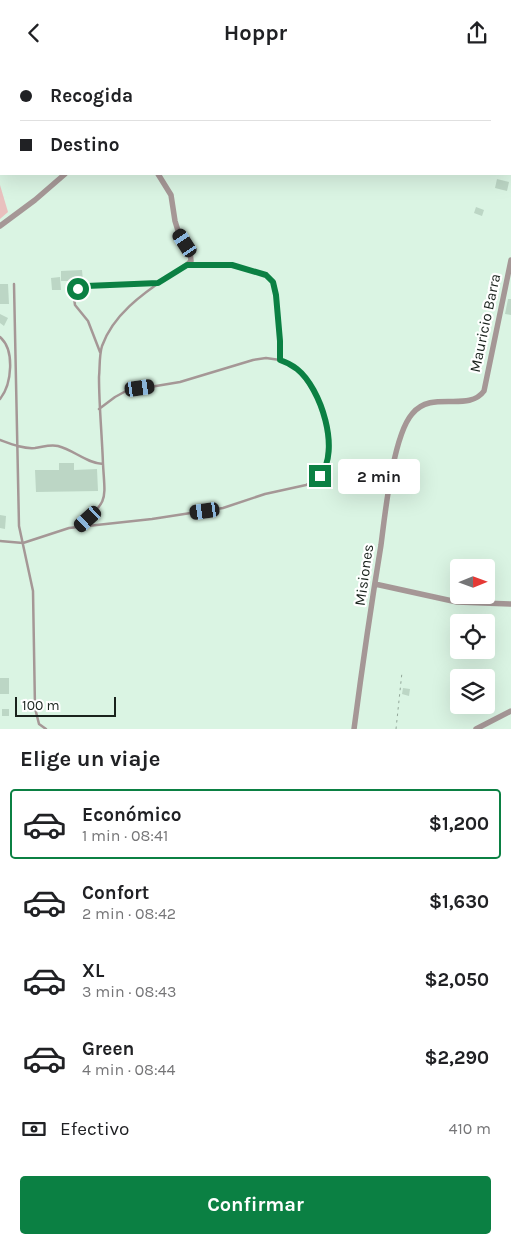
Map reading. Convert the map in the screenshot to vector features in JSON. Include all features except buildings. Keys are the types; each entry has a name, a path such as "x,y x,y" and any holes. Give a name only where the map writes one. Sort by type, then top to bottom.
{"street":[{"path":"0,226 35,200 64,175"},
{"path":"159,175 170,195 179,234 190,251 191,261 187,265"},
{"name":"Mauricio Barra","path":"404,426 412,413 426,403 436,401 471,401 479,397 484,391 511,260"},
{"name":"Misiones","path":"354,729 389,488 404,426"},
{"path":"375,585 457,602 511,605"},
{"path":"476,729 511,711"}],"lane":[{"path":"81,525 103,504 105,494 99,409 102,347 110,330 121,314 158,283 187,265 232,265 266,275 273,282 276,295 280,360"},
{"path":"101,354 88,321 75,305 74,298 78,289 86,286 158,283"},
{"path":"14,284 19,526 33,591 35,708 39,724 46,729"},
{"path":"0,337 7,347 10,364 8,382 0,399"},
{"path":"0,541 23,543 69,527 152,519 223,508 265,494 306,485 320,476 326,469 328,434 324,415 315,394 298,369 280,360 266,358 253,360 180,382 126,391 99,409"},
{"path":"0,440 18,446 34,448 52,445 61,447 95,463 103,464"}],"path":[{"path":"396,729 402,672"}],"shaded area":[{"path":"0,185 8,212 0,219"}],"route":[{"path":"78,289 86,286 158,283 187,265 232,265 266,275 273,282 276,295 280,360 298,369 315,394 324,415 328,434 328,457 326,469 320,476"}]}
